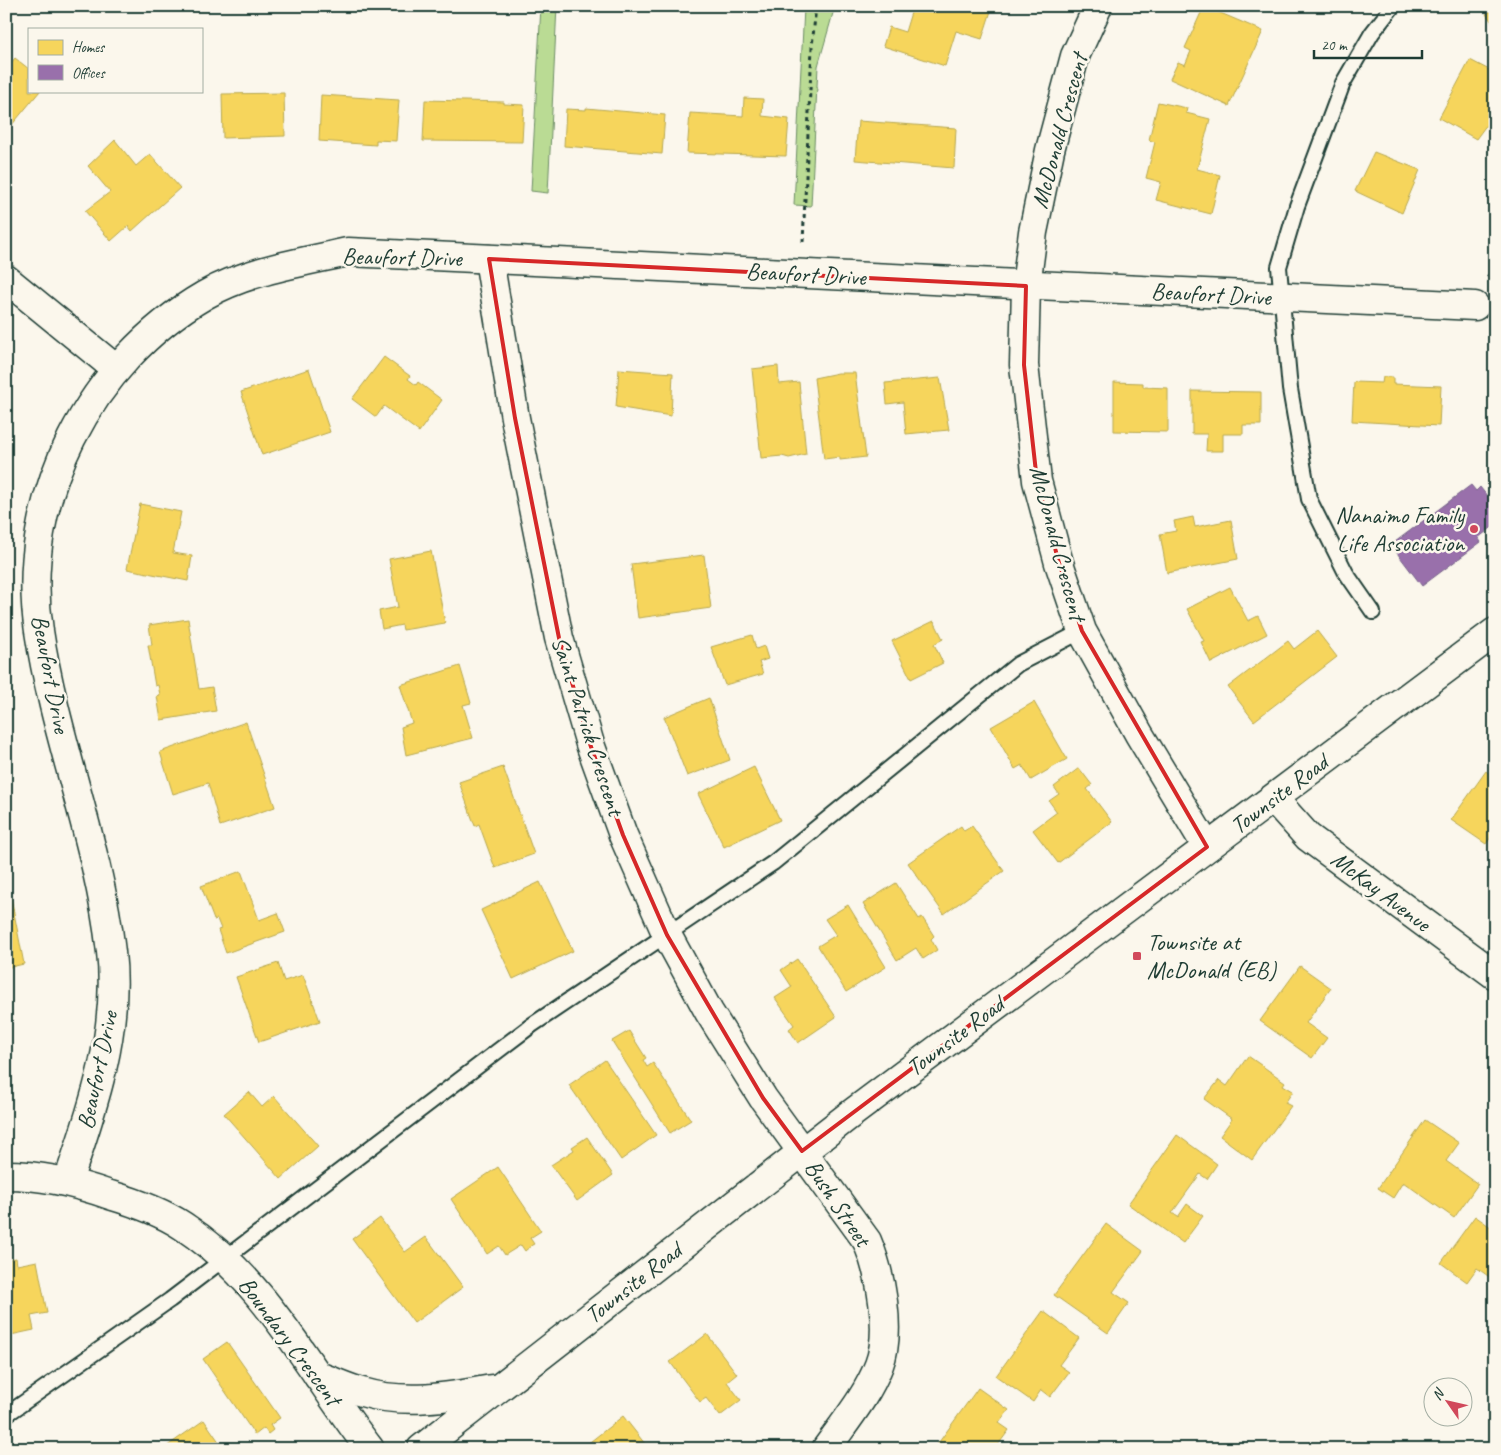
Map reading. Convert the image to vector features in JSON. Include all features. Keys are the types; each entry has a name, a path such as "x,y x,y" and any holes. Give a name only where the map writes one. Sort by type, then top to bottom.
{"street":[{"name":"McDonald Crescent","path":"1098,6 1076,56 1050,150 1033,232 1026,286 1024,365 1037,481 1060,563 1082,631 1139,734 1207,847"},
{"name":"Beaufort Drive","path":"68,1181 86,1131 105,1059 113,1006 112,953 101,896 38,628 36,569 45,508 61,461 89,404 116,369 150,334 206,294 266,270 348,252 801,273 1026,286 1476,306"},
{"name":"Saint Patrick Crescent","path":"489,259 515,418 559,638 590,744 623,835 667,935 710,1012 763,1098 802,1151"},
{"path":"6,279 116,369"},
{"name":"Townsite Road","path":"421,1449 802,1151 1495,632"},
{"name":"McKay Avenue","path":"1274,799 1308,837 1495,976"},
{"name":"Bush Street","path":"802,1151 867,1242 875,1259 883,1310 884,1339 880,1364 865,1393 826,1449"},
{"name":"Boundary Crescent","path":"6,1175 68,1181 130,1201 182,1226 225,1258 262,1296 370,1449"},
{"path":"318,1376 363,1392 401,1399 443,1398 497,1389"}],"lane":[{"path":"1373,612 1346,573 1309,499 1292,398 1280,267 1296,206 1343,83 1372,33 1393,6"},
{"path":"6,1415 225,1258 532,1025 590,984 667,935 773,863 1018,664 1082,631"}],"path":[{"path":"801,273 812,47 816,6"}],"highlighted area":[{"path":"489,259 1026,286 1024,365 1037,481 1059,563 1082,631 1207,847 802,1151 763,1098 667,935 623,835 590,744 559,638 515,418"}],"green space":[{"path":"541,6 557,6 548,193 531,191"},
{"path":"775,6 835,6 818,66 811,206 794,205 804,8"}],"building: Homes":[{"path":"913,6 988,6 992,8 982,39 956,31 945,66 883,46 889,27 905,32"},
{"path":"1204,6 1263,31 1229,106 1170,79 1178,62 1185,65 1191,51 1185,48"},
{"path":"1495,8 1495,25 1494,25 1486,14"},
{"path":"15,58 28,68 28,92 39,92 6,132 6,59 11,63"},
{"path":"1470,60 1495,73 1495,105 1489,116 1490,120 1476,139 1439,118"},
{"path":"284,93 285,136 223,138 222,94"},
{"path":"321,95 399,100 396,141 376,140 376,145 319,141"},
{"path":"744,98 763,99 762,116 789,119 786,156 687,153 690,113 743,116"},
{"path":"425,100 504,102 504,104 524,105 522,142 423,141"},
{"path":"1158,102 1187,108 1186,113 1210,119 1197,169 1220,175 1211,214 1156,200 1161,182 1146,178 1155,142 1149,140"},
{"path":"586,108 665,115 662,154 564,146 566,109 586,110"},
{"path":"858,121 956,128 954,168 855,160"},
{"path":"115,140 136,166 150,154 180,188 132,231 128,226 111,241 85,211 110,192 88,166"},
{"path":"1374,152 1420,170 1402,213 1355,191"},
{"path":"384,357 410,376 408,379 416,385 418,382 442,400 419,432 384,406 376,417 352,399"},
{"path":"778,366 779,384 799,382 806,454 789,458 782,456 761,458 752,369"},
{"path":"309,369 330,432 262,455 241,392"},
{"path":"619,369 673,373 671,416 616,407"},
{"path":"838,373 855,373 866,457 840,460 840,457 824,459 814,378"},
{"path":"1383,377 1393,377 1393,384 1441,386 1439,426 1352,421 1354,382 1382,383"},
{"path":"940,378 949,430 906,434 903,402 887,404 885,383"},
{"path":"1114,382 1143,383 1143,387 1168,388 1168,432 1114,431"},
{"path":"1192,391 1261,392 1261,425 1243,425 1243,434 1223,434 1223,451 1206,451 1207,434 1192,434"},
{"path":"140,504 181,512 173,553 192,556 188,581 127,569"},
{"path":"1193,517 1195,527 1231,520 1238,559 1167,573 1160,534 1176,531 1174,521"},
{"path":"431,551 445,623 403,630 402,625 382,629 379,611 398,607 389,559"},
{"path":"704,555 711,608 638,618 631,564"},
{"path":"1230,587 1248,621 1258,616 1267,634 1211,663 1201,642 1204,641 1187,609"},
{"path":"188,619 199,689 212,687 216,711 161,720 157,696 160,695 158,685 155,686 148,645 152,645 149,625"},
{"path":"934,621 943,639 934,644 943,663 911,679 892,641"},
{"path":"1317,631 1337,657 1254,721 1228,687 1288,641 1294,649"},
{"path":"752,635 756,649 764,646 768,659 759,662 763,674 725,685 711,647"},
{"path":"460,666 471,703 463,705 473,738 406,755 401,727 412,723 400,685"},
{"path":"709,698 730,760 687,776 664,717"},
{"path":"1034,702 1067,759 1031,780 1022,765 1015,769 991,727"},
{"path":"246,722 275,807 220,826 208,783 173,794 160,752"},
{"path":"503,767 534,854 495,868 479,824 475,826 459,782"},
{"path":"754,767 780,820 724,847 698,794"},
{"path":"1079,768 1092,785 1087,789 1112,822 1058,863 1033,830 1057,812 1049,801 1059,794 1054,787"},
{"path":"1486,771 1495,778 1495,832 1486,844 1451,820"},
{"path":"961,826 964,831 972,826 1004,871 944,914 908,863"},
{"path":"241,871 259,920 278,913 285,932 226,953 218,930 221,929 217,919 214,920 201,886"},
{"path":"6,872 24,964 6,968"},
{"path":"540,882 573,951 513,979 481,910"},
{"path":"896,883 919,919 922,917 934,936 931,939 937,950 923,959 916,948 897,960 863,904"},
{"path":"848,905 886,967 846,992 818,946 836,935 825,919"},
{"path":"797,959 836,1017 798,1043 789,1029 794,1025 775,998 792,987 781,970"},
{"path":"278,963 284,981 303,975 320,1021 259,1042 236,977"},
{"path":"1300,966 1331,988 1306,1023 1327,1038 1312,1058 1260,1021"},
{"path":"629,1031 646,1058 643,1060 647,1067 653,1063 691,1120 670,1133 612,1041"},
{"path":"1248,1056 1285,1082 1283,1085 1293,1091 1285,1103 1291,1106 1252,1160 1220,1136 1232,1119 1204,1099 1219,1080 1227,1086"},
{"path":"605,1060 656,1135 621,1160 569,1085"},
{"path":"249,1092 262,1107 274,1096 318,1146 281,1179 224,1114"},
{"path":"1425,1120 1459,1143 1446,1161 1478,1184 1454,1218 1403,1182 1393,1198 1378,1188"},
{"path":"1177,1135 1217,1164 1207,1179 1200,1174 1172,1213 1178,1217 1187,1204 1203,1216 1183,1243 1128,1204"},
{"path":"587,1137 613,1175 577,1201 551,1165 574,1150 572,1147"},
{"path":"498,1167 541,1231 530,1238 534,1244 525,1251 521,1245 505,1255 499,1246 487,1254 451,1199"},
{"path":"1475,1216 1495,1230 1495,1281 1477,1268 1467,1282 1441,1263"},
{"path":"380,1218 405,1252 426,1237 463,1287 414,1323 352,1239"},
{"path":"1106,1224 1143,1251 1113,1292 1129,1303 1108,1333 1054,1295"},
{"path":"16,1258 17,1265 37,1261 47,1313 31,1316 34,1330 6,1336 6,1260"},
{"path":"1043,1311 1079,1338 1059,1365 1069,1372 1050,1397 1041,1390 1033,1402 996,1376"},
{"path":"707,1334 737,1374 727,1382 741,1400 720,1416 706,1398 700,1402 670,1362"},
{"path":"227,1342 280,1418 270,1425 273,1430 268,1434 264,1428 255,1435 203,1359"},
{"path":"978,1388 1009,1410 999,1423 1009,1430 995,1449 934,1449"},
{"path":"623,1416 649,1449 581,1449"},
{"path":"204,1420 224,1449 163,1449"}],"building: Offices":[{"path":"1471,485 1476,491 1480,487 1495,506 1495,525 1478,538 1481,542 1422,586 1391,545"}],"place":[{"name":"Nanaimo Family Life Association","path":"1474,529"},
{"name":"Townsite at McDonald (EB)","path":"1137,956"}]}
